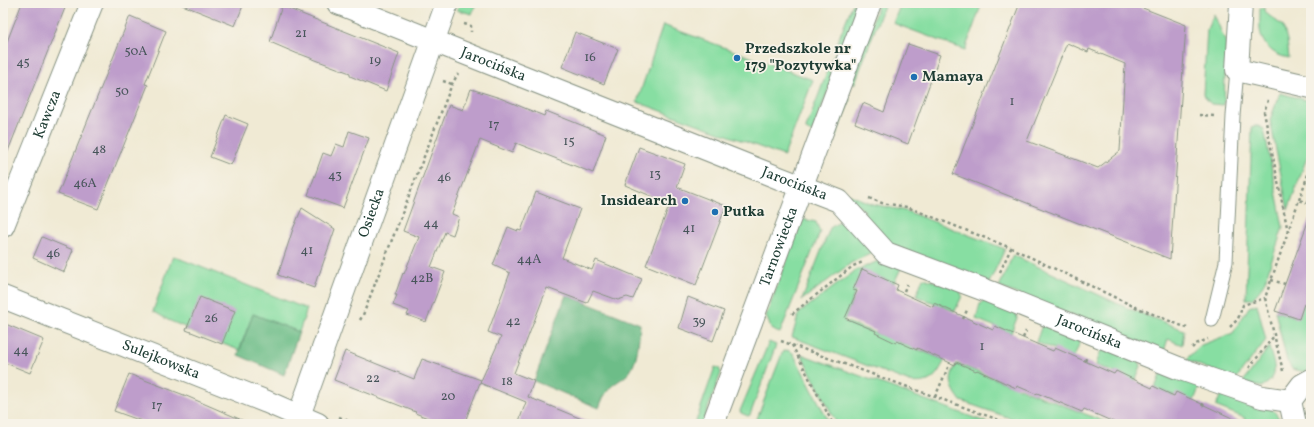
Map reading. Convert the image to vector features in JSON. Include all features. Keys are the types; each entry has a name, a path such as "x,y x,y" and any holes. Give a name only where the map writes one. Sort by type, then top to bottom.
{"street":[{"name":"Kawcza","path":"3,226 92,3"},
{"name":"Jarocińska","path":"338,3 839,201 886,253 997,294 1178,368 1262,397 1290,401"},
{"name":"Osiecka","path":"312,420 422,73 447,3"},
{"name":"Tarnowiecka","path":"713,424 870,3"},
{"path":"1240,3 1237,70 1311,87"},
{"name":"Sulejkowska","path":"3,297 312,420"},
{"path":"1295,424 1290,401 1302,385 1311,380"}],"lane":[{"path":"1212,320 1226,262 1237,70"}],"path":[{"path":"359,320 363,315 452,84"},
{"path":"1269,97 1264,112 1288,233"},
{"path":"1199,115 1218,116"},
{"path":"1290,401 1265,298 1311,166"},
{"path":"868,198 882,203 907,207 1011,248 1133,306 1188,328"},
{"path":"1300,200 1311,204"},
{"path":"792,314 853,266 886,253"},
{"path":"1271,280 1285,284"},
{"path":"1234,388 1274,335"},
{"path":"781,341 1010,424"},
{"path":"792,345 833,424"},
{"path":"935,397 950,363"},
{"path":"312,420 356,424"}],"green space":[{"path":"460,3 476,3 472,14 457,10"},
{"path":"853,3 861,3 846,44 841,45 837,43"},
{"path":"879,3 885,3 854,85 851,78"},
{"path":"901,3 982,3 965,50 893,23"},
{"path":"1263,7 1267,14 1283,26 1287,40 1289,58 1280,56 1274,52 1264,41 1260,32 1260,9"},
{"path":"1214,14 1226,43 1224,105 1211,104 1203,95 1207,29"},
{"name":"Przedszkole nr 179 \"Pozytywka\"","path":"663,25 813,80 784,156 637,102"},
{"path":"834,54 838,57 839,61 812,133 806,130 806,128"},
{"path":"1280,93 1306,100 1311,103 1311,146 1288,210 1270,120"},
{"path":"844,98 850,100 835,138 829,139"},
{"path":"1256,125 1264,129 1283,227 1265,281 1260,290 1252,299 1246,299 1252,128"},
{"path":"838,190 872,204 906,211 1005,249 989,283 891,245 863,214 865,211"},
{"path":"802,219 816,222 820,232 780,333 772,330 766,316"},
{"path":"841,221 864,239 872,253 851,263 802,300 830,228"},
{"path":"1013,255 1127,308 1184,330 1182,345 1168,339 1164,351 999,287"},
{"path":"173,256 307,309 299,332 253,314 239,350 186,330 187,328 168,320 153,311"},
{"path":"883,259 902,266 894,283 863,271 844,321 945,360 936,375 928,381 917,383 910,382 792,337 799,313 855,271"},
{"path":"923,278 960,289 962,296 955,311 916,296"},
{"path":"566,295 640,324 637,353 632,368 628,374 609,389 599,408 534,381"},
{"path":"985,299 1015,311 1017,318 1011,333 976,319 980,304"},
{"path":"1257,304 1266,340 1235,380 1187,360 1188,357 1201,345 1233,333 1249,307"},
{"path":"1304,304 1311,306 1311,369 1305,372 1292,369 1287,361 1275,311 1298,319"},
{"path":"253,314 299,332 284,375 238,355"},
{"path":"1048,323 1079,335 1080,342 1074,357 1036,342 1042,325"},
{"path":"769,342 776,345 750,415 748,416 740,411"},
{"path":"1109,347 1138,359 1141,366 1135,381 1096,365 1101,350"},
{"path":"1269,347 1273,359 1274,375 1261,387 1243,382"},
{"path":"787,350 793,353 830,424 755,424 783,351"},
{"path":"801,354 991,424 837,424"},
{"path":"957,364 1111,424 1027,424 961,401 953,388 951,379"},
{"path":"715,367 719,368 721,373 702,424 695,424"},
{"path":"1167,371 1196,382 1199,388 1193,403 1155,388 1160,375"},
{"path":"1229,395 1267,406 1278,417 1281,424 1243,424 1245,418 1215,406 1221,396"}],"building":[{"path":"22,3 67,3 3,161 3,52"},
{"path":"180,3 244,3 235,26"},
{"path":"1020,3 1130,3 1186,25 1170,259 953,174","holes":["1067,43 1088,52 1089,49 1125,64 1120,151 1098,168 1027,141"]},
{"path":"282,6 399,53 386,91 350,76 350,73 270,42"},
{"path":"130,16 166,31 145,84 148,85 98,209 58,194"},
{"path":"575,32 618,49 604,84 562,67"},
{"path":"908,44 940,55 908,144 855,123 863,103 884,112"},
{"path":"471,89 500,98 544,116 546,111 606,135 593,173 516,143 512,153 480,140 452,214 459,217 453,235 445,232 431,267 445,272 426,322 407,315 409,311 393,305 403,273 404,274 419,237 403,231 449,105 463,110"},
{"path":"226,115 248,124 231,165 210,157"},
{"path":"349,131 369,138 343,208 308,195 323,153 331,156 336,144 344,147"},
{"path":"639,147 685,164 677,187 726,206 696,285 646,265 670,204 625,185"},
{"path":"536,192 580,209 562,258 592,270 596,260 642,279 633,299 627,297 618,300 593,291 587,303 547,288 514,373 534,381 528,397 594,424 518,424 526,402 480,383 501,337 488,332 510,273 493,265 508,227 521,231"},
{"path":"302,208 335,229 314,288 278,275 293,229"},
{"path":"1309,219 1311,220 1311,306 1304,304 1299,319 1275,311"},
{"path":"42,237 73,250 64,272 33,258"},
{"path":"862,269 898,285 896,290 933,307 934,303 993,330 995,326 1053,351 1055,348 1114,374 1116,371 1152,388 1153,386 1174,396 1176,392 1245,424 1118,424 1084,409 1082,412 1037,393 1036,394 1017,386 1016,388 956,362 955,365 917,348 917,350 897,341 896,343 875,333 876,331 845,318 857,291 853,290"},
{"path":"200,297 235,311 222,344 186,330"},
{"path":"688,297 724,311 713,341 679,328"},
{"path":"3,323 44,340 30,373 3,362"},
{"path":"345,351 414,379 422,359 481,380 464,424 443,424 334,380"},
{"path":"129,374 184,395 251,424 150,424 114,411"}],"place":[{"name":"Przedszkole nr 179 \"Pozytywka\"","path":"737,58"},
{"name":"Mamaya","path":"914,77"},
{"name":"Insidearch","path":"685,201"},
{"name":"Putka","path":"715,212"}]}
